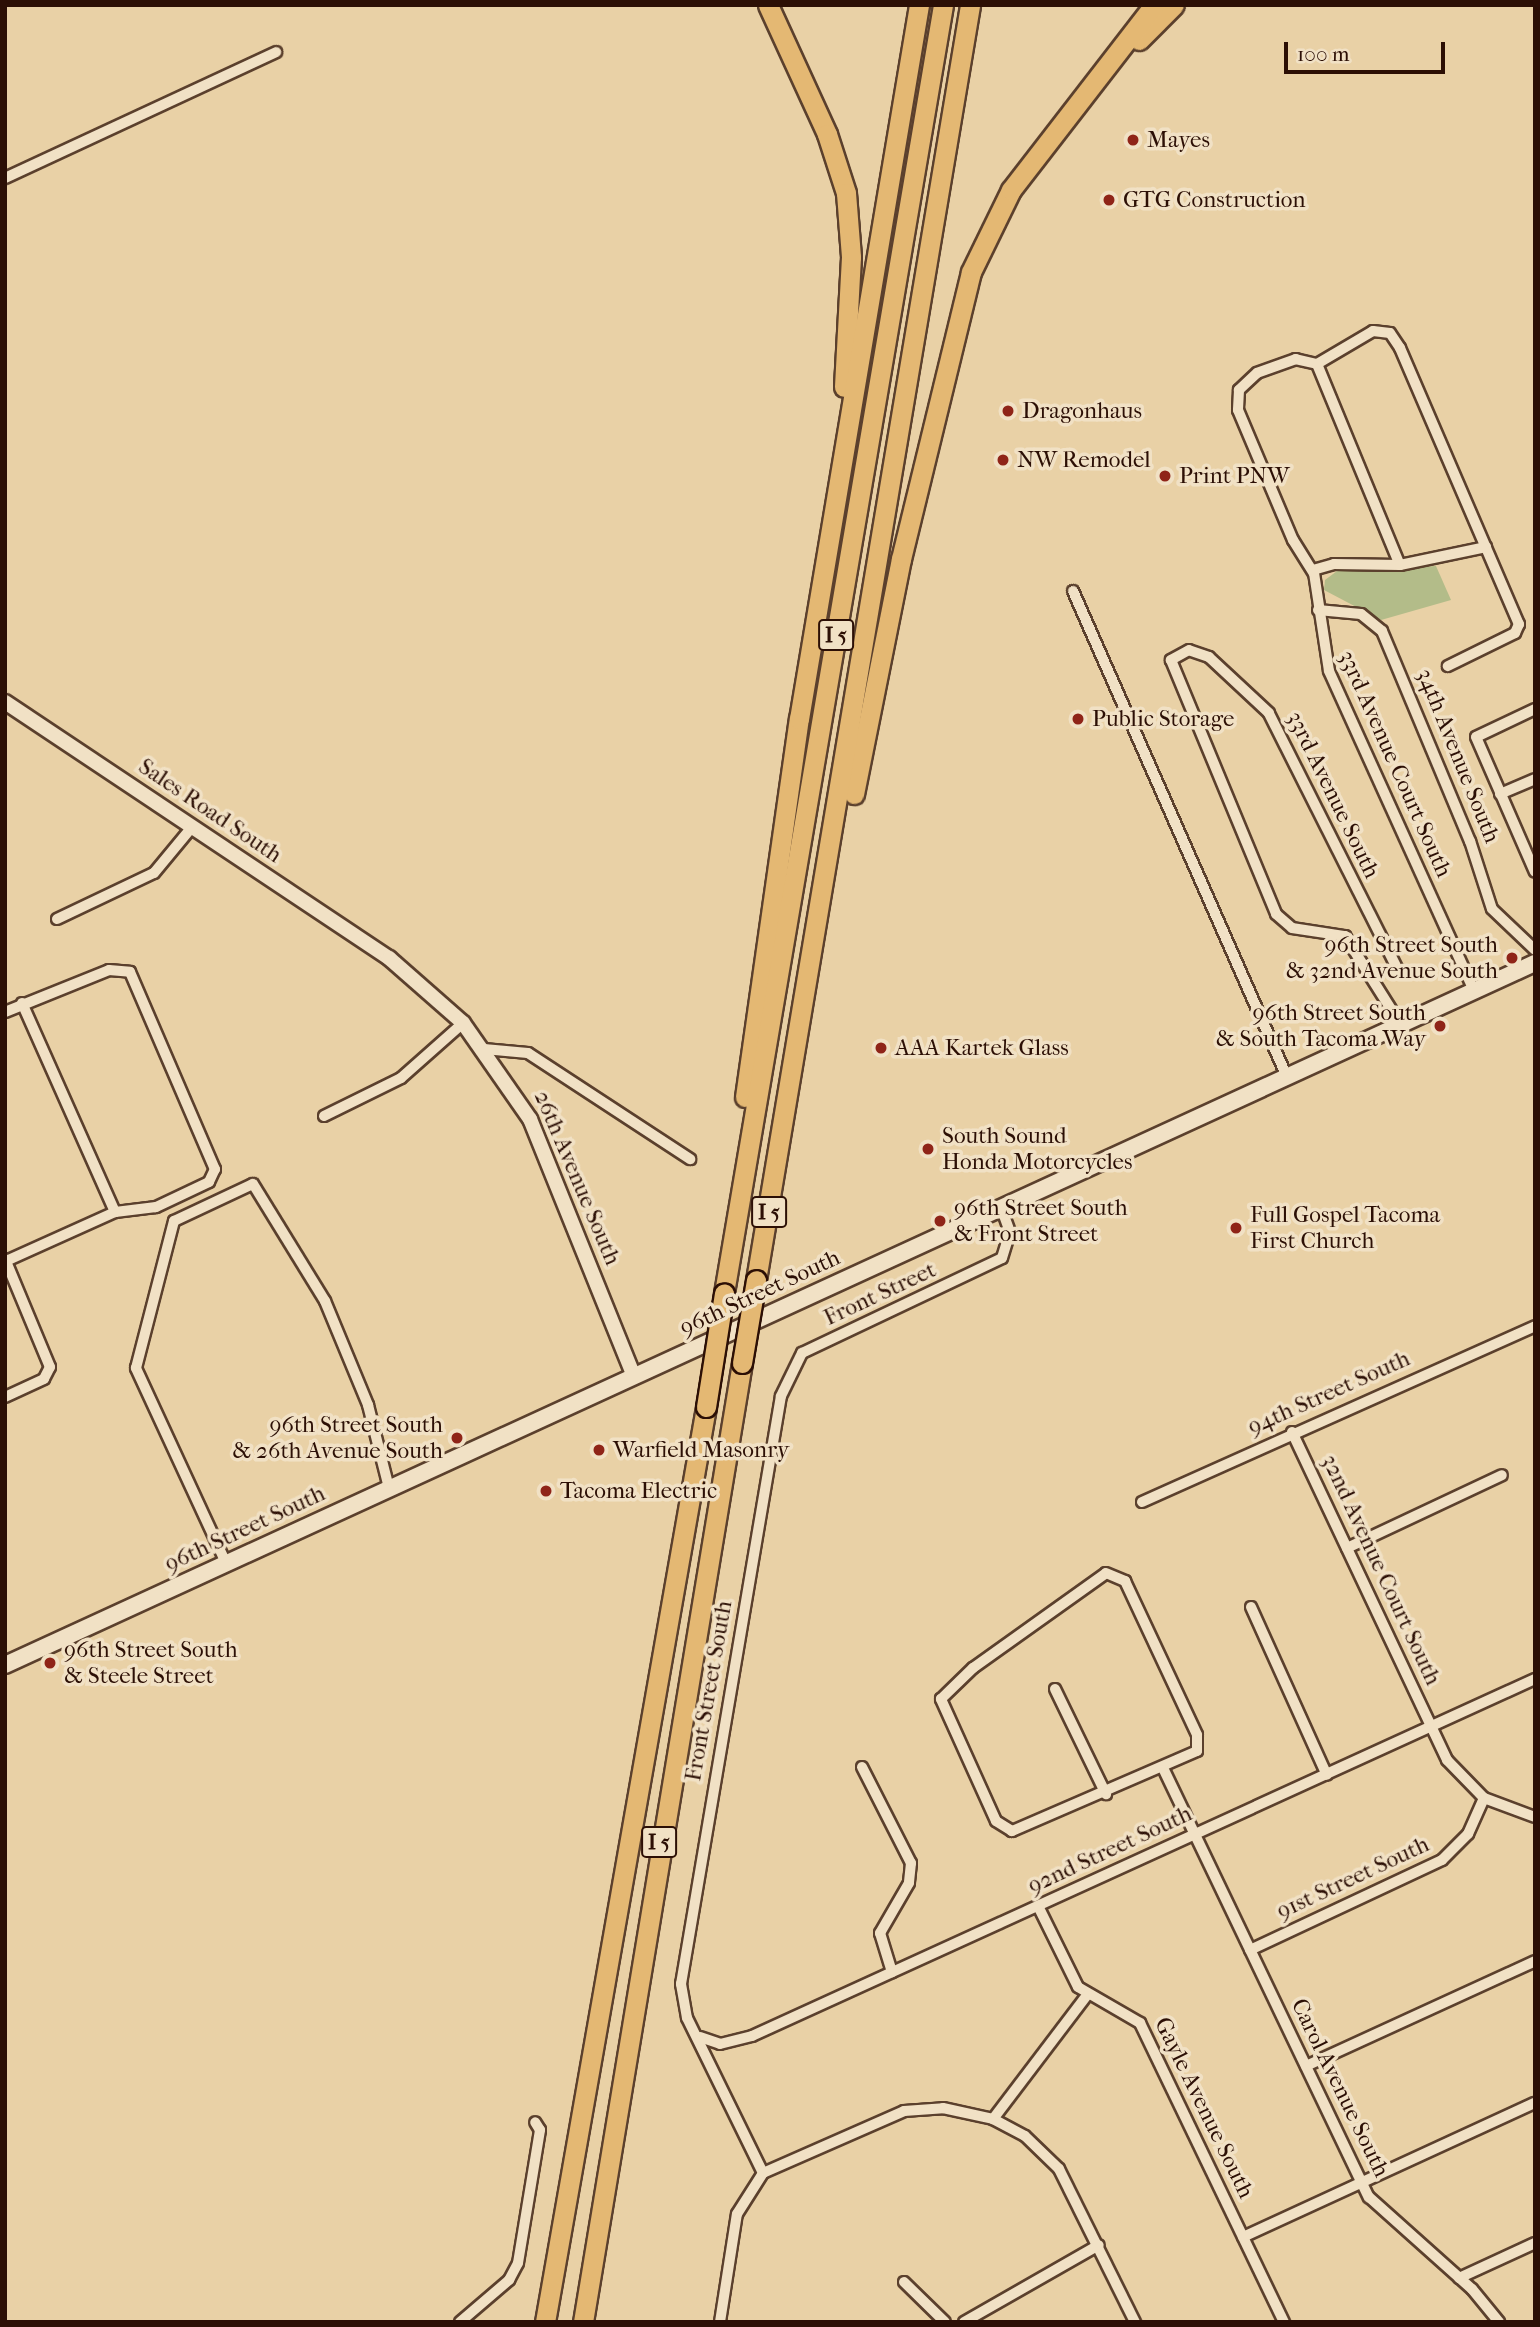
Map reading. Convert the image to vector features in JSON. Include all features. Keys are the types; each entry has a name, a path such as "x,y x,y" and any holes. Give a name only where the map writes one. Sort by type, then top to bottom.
{"highway":[{"path":"768,5 831,144 848,207 850,301 837,507"},
{"path":"729,1265 755,1023 919,5"},
{"name":"I 5","path":"545,2322 706,1407 943,5"},
{"name":"I 5","path":"583,2322 756,1280 800,1045 970,5"},
{"path":"800,1045 954,329 992,225 1071,107 1154,5"},
{"path":"1071,107 1174,5"}],"main road":[{"name":"96th Street South","path":"5,1665 1535,963"}],"street":[{"path":"5,178 276,52"},
{"path":"1400,565 1317,364 1361,335 1388,331 1486,547 1519,628 1448,666"},
{"name":"33rd Avenue Court South","path":"1317,364 1296,359 1272,366 1247,380 1238,394 1255,451 1313,570 1329,671 1474,991"},
{"path":"1313,570 1334,564 1400,565 1486,547"},
{"path":"1073,591 1287,1077"},
{"name":"34th Avenue South","path":"1318,610 1364,616 1384,633 1493,912 1535,950"},
{"name":"33rd Avenue South","path":"1396,968 1269,713 1209,657 1189,650 1171,660 1276,914 1289,928 1345,936 1401,1025"},
{"name":"Sales Road South","path":"5,702 389,958"},
{"path":"1535,709 1476,737 1535,872"},
{"path":"1500,794 1535,779"},
{"path":"57,919 154,873 192,827"},
{"name":"26th Avenue South","path":"389,958 463,1023 484,1048 534,1128 634,1376"},
{"path":"5,1012 22,1003 123,968 139,987 214,1173 156,1207 115,1212 6,1260 49,1374 5,1396"},
{"path":"22,1003 115,1212"},
{"path":"324,1116 401,1078 463,1023"},
{"path":"484,1048 528,1052 690,1159"},
{"path":"226,1563 136,1368 174,1221 253,1184 324,1301 371,1415 380,1466 389,1488"},
{"name":"Front Street","path":"802,1353 996,1262 1010,1242 1001,1208"},
{"name":"94th Street South","path":"1142,1502 1292,1432 1535,1326"},
{"name":"Front Street South","path":"763,2173 700,2037 685,2011 682,1973 781,1396 802,1353"},
{"name":"32nd Avenue Court South","path":"1292,1432 1431,1726 1457,1775 1484,1798 1535,1817"},
{"path":"1347,1548 1502,1475"},
{"path":"1114,1574 1125,1581 1197,1735 1197,1752 1164,1770 1012,1831 996,1821 943,1713 944,1694 1080,1588 1114,1574"},
{"path":"1251,1607 1326,1775"},
{"name":"92nd Street South","path":"700,2037 720,2045 745,2039 1535,1679"},
{"path":"1055,1689 1106,1794"},
{"path":"862,1766 912,1870 880,1933 892,1972"},
{"name":"Carol Avenue South","path":"1164,1770 1369,2197 1458,2278 1499,2322"},
{"name":"91st Street South","path":"1250,1950 1442,1860 1468,1834 1484,1798"},
{"path":"993,2119 1087,1995 1071,1978 1038,1906"},
{"path":"1307,2066 1535,1961"},
{"name":"Gayle Avenue South","path":"1087,1995 1126,2009 1140,2023 1284,2322"},
{"path":"1243,2237 1535,2103"},
{"path":"720,2322 737,2214 763,2173 904,2111 943,2108 993,2119 1052,2160 1099,2245 1135,2322"},
{"path":"460,2322 518,2263 541,2130 535,2122"},
{"path":"1458,2278 1535,2243"},
{"path":"964,2322 1099,2245"},
{"path":"905,2282 945,2322"}],"green space":[{"path":"1436,566 1451,600 1381,620 1324,590 1325,580 1337,571"}],"place":[{"name":"Mayes","path":"1133,140"},
{"name":"GTG Construction","path":"1109,200"},
{"name":"Dragonhaus","path":"1008,411"},
{"name":"NW Remodel","path":"1003,460"},
{"name":"Print PNW","path":"1165,476"},
{"name":"Public Storage","path":"1078,719"},
{"name":"96th Street South & 32nd Avenue South","path":"1512,958"},
{"name":"96th Street South & South Tacoma Way","path":"1440,1026"},
{"name":"AAA Kartek Glass","path":"881,1048"},
{"name":"South Sound Honda Motorcycles","path":"928,1149"},
{"name":"96th Street South & Front Street","path":"940,1221"},
{"name":"Full Gospel Tacoma First Church","path":"1236,1228"},
{"name":"96th Street South & 26th Avenue South","path":"457,1438"},
{"name":"Warfield Masonry","path":"599,1450"},
{"name":"Tacoma Electric","path":"546,1491"},
{"name":"96th Street South & Steele Street","path":"50,1663"}]}
